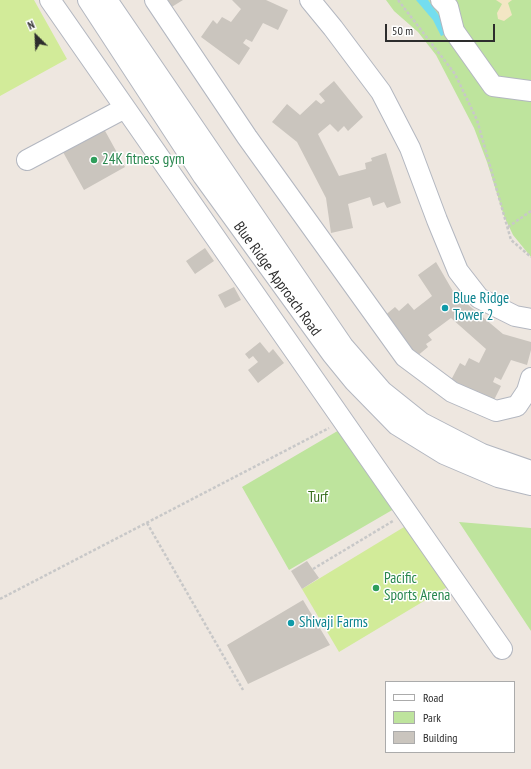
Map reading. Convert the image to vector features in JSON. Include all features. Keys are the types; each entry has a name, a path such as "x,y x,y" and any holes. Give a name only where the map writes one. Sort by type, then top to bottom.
{"street":[{"path":"50,0 502,649"},
{"name":"Blue Ridge Approach Road","path":"88,0 162,97 337,350 354,381 397,425 444,454 498,477 531,485"},
{"name":"Blue Ridge Approach Road","path":"107,0 162,97"},
{"path":"155,0 247,137 404,357 452,392 496,411 517,406 527,391 531,378"},
{"path":"310,0 334,28 380,92 410,148 458,271 479,298 515,316 531,319"},
{"path":"441,0 448,8 454,30 493,86 531,92"},
{"path":"27,160 125,108"},
{"name":"Blue Ridge Approach Road","path":"337,350 382,391 422,423 482,454 531,471"}],"path":[{"path":"398,0 455,74 476,120 512,240 531,257"},
{"path":"508,226 531,211"},
{"path":"0,599 343,421"},
{"path":"313,570 407,513"},
{"path":"147,523 243,690"}],"green space":[{"path":"0,0 34,0 67,59 0,96"},
{"path":"386,0 531,0 531,257 513,235 504,216 487,162 474,128 436,55 418,32 394,11"},
{"name":"Turf","path":"346,426 394,509 289,570 242,487"},
{"path":"459,522 531,528 531,631"},
{"name":"Pacific Sports Arena","path":"409,524 449,586 339,652 302,589"}],"sand":[{"path":"496,0 512,0 508,3 512,15 504,21 498,19 497,13 502,4"}],"water":[{"path":"416,0 428,0 445,24 446,34 441,36 433,20"}],"building":[{"path":"164,0 183,0 170,8"},
{"path":"232,0 266,0 288,10 278,30 263,23 252,42 246,39 243,43 250,48 239,65 201,37 213,20 217,24 222,17 231,22 241,9"},
{"path":"334,81 363,117 348,131 344,126 338,132 330,124 318,134 339,176 366,169 365,163 372,161 371,158 386,153 401,203 387,208 384,202 373,206 370,197 348,204 353,228 331,233 326,198 297,142 272,122 287,104 300,115 316,100 321,104 325,101 319,94"},
{"name":"24K fitness gym","path":"104,129 125,167 84,190 63,152"},
{"path":"205,248 214,261 195,274 186,261"},
{"path":"436,262 454,293 503,334 531,342 531,350 527,365 511,360 501,380 495,377 493,382 501,386 492,404 450,382 460,363 465,366 469,358 479,363 486,349 451,318 428,335 432,340 426,344 428,347 416,357 383,317 395,307 399,311 408,303 414,310 432,296 418,275"},
{"path":"234,287 241,300 225,308 218,295"},
{"path":"260,342 269,353 273,349 284,363 258,383 248,370 258,362 253,356 249,359 245,354"},
{"path":"307,561 319,578 302,589 291,571"},
{"name":"Shivaji Farms","path":"303,600 330,645 248,684 227,645"}],"place":[{"name":"24K fitness gym","path":"94,160"},
{"name":"Blue Ridge Tower 2","path":"445,308"},
{"name":"Pacific Sports Arena","path":"376,588"},
{"name":"Shivaji Farms","path":"291,623"}]}
